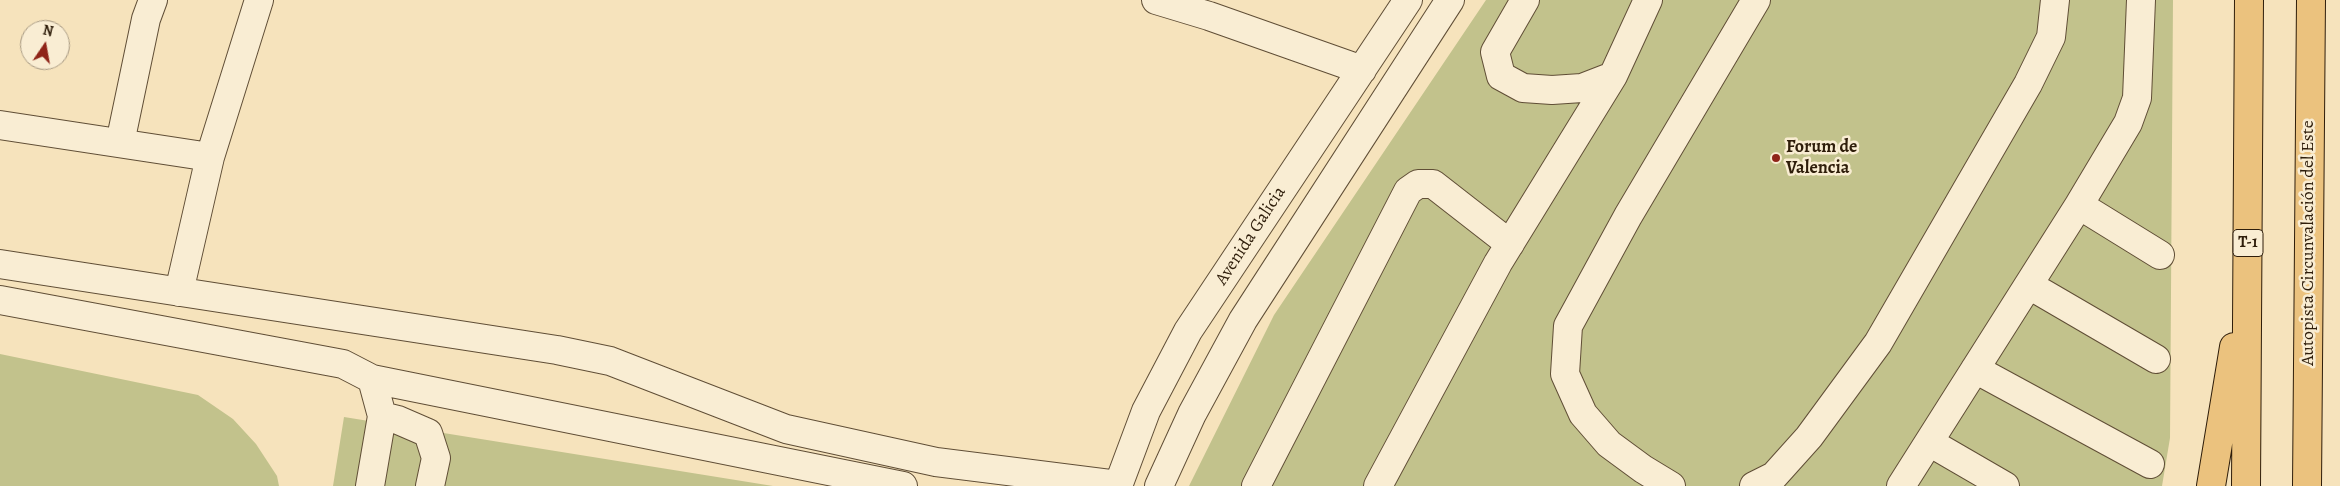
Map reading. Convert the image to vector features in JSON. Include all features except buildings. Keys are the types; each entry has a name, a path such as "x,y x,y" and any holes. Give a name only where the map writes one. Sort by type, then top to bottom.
{"highway":[{"name":"T-1","path":"2246,486 2249,0"},
{"name":"Autopista Circunvalación del Este","path":"2308,486 2311,0"},
{"path":"2310,138 2322,0"},
{"path":"2211,486 2248,262"}],"street":[{"path":"120,143 146,19 153,0"},
{"path":"179,292 210,157 259,0"},
{"path":"1156,0 1209,16 1362,70"},
{"name":"Avenida Galicia","path":"1118,486 1146,411 1188,332 1408,0"},
{"path":"1159,486 1192,414 1243,320 1450,0"},
{"path":"1525,0 1495,52 1501,76 1523,88 1552,90 1582,88 1613,76"},
{"path":"1378,486 1510,244 1613,76 1648,0"},
{"path":"1671,486 1643,470 1610,444 1584,414 1565,374 1568,326 1628,216 1756,0"},
{"path":"1754,486 1774,476 1809,437 1878,342 2028,84 2050,37 2055,0"},
{"path":"1901,486 2029,285 2128,123 2137,98 2141,0"},
{"path":"0,125 210,157"},
{"path":"1256,486 1408,190 1418,184 1433,184 1510,244"},
{"path":"2079,205 2160,255"},
{"path":"0,264 557,350 610,361 786,429 936,462 1118,486"},
{"path":"2029,285 2156,359"},
{"path":"0,300 343,364 372,379 903,486"},
{"path":"1975,369 2150,464"},
{"path":"370,486 382,416 372,379"},
{"path":"382,416 428,432 436,458 430,486"},
{"path":"1929,442 2005,486"}],"green space":[{"name":"Forum de Valencia","path":"1486,0 2173,0 2170,438 2162,486 1189,486 1274,315"},
{"path":"0,354 198,395 233,419 256,444 277,476 279,486 0,486"},
{"path":"344,417 773,486 333,486"}],"place":[{"name":"Forum de Valencia","path":"1776,158"}]}
